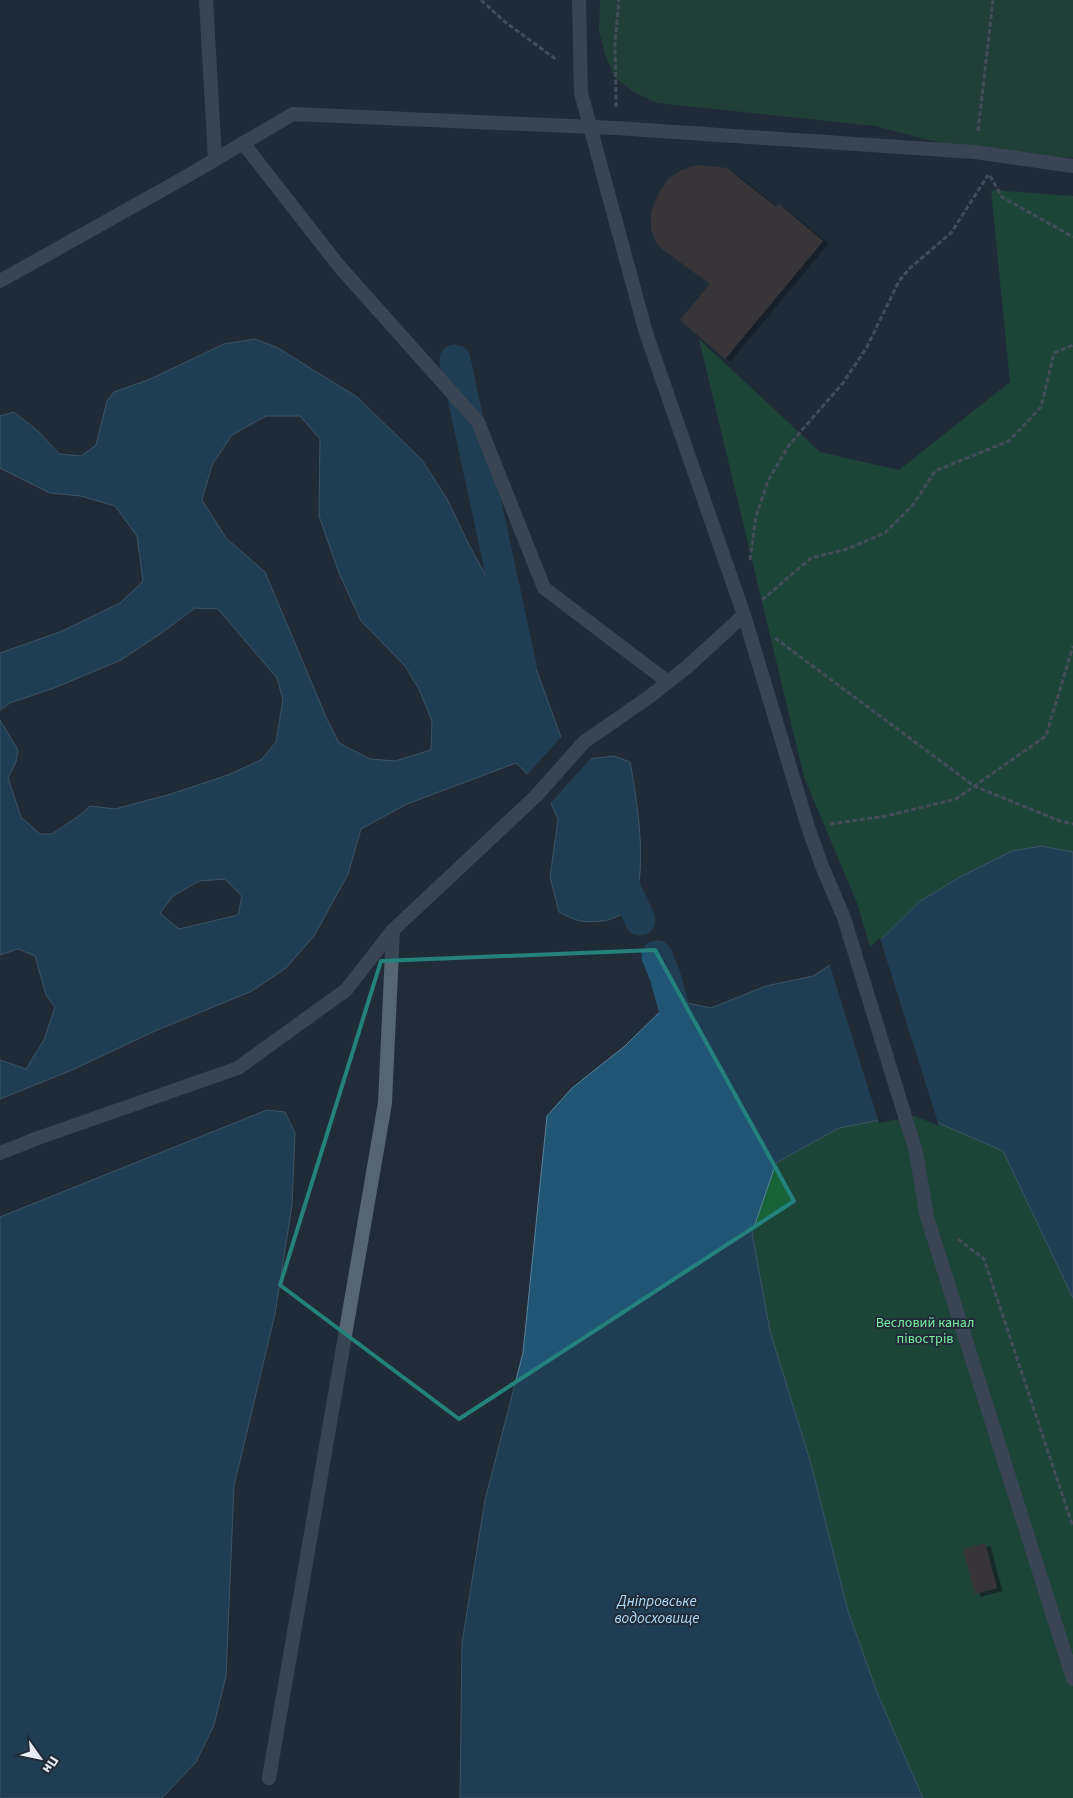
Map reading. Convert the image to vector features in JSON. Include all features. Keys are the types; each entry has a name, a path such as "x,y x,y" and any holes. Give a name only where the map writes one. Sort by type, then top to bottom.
{"street":[{"path":"206,0 215,160"},
{"path":"579,0 581,93 646,333 744,615 808,827 844,918 916,1152 927,1217 1073,1679"},
{"path":"0,281 293,114 616,128 981,153 1073,166"},
{"path":"243,143 339,266 478,422 544,588 668,682"},
{"path":"0,1153 238,1068 346,990 393,930 536,796 584,742 650,697 687,668 744,615"},
{"path":"269,1778 386,1103 393,930"}],"path":[{"path":"481,0 505,22 581,77"},
{"path":"616,128 615,42 618,0"},
{"path":"993,0 981,153 989,174 1002,197 1073,236"},
{"path":"750,561 756,516 768,481 789,446 843,383 866,347 899,281 910,268 951,233 989,174"},
{"path":"1073,345 1054,354 1041,407 1009,441 935,471 913,505 885,533 847,548 811,558 744,615 974,786 1060,821 1073,824"},
{"path":"808,827 886,816 956,799 1046,736 1073,646"},
{"path":"927,1217 984,1259 1073,1527"}],"highlighted area":[{"path":"655,950 794,1201 459,1419 280,1285 381,961"}],"green space":[{"path":"600,0 1073,0 1073,158 1022,155 940,143 875,126 657,103 634,92 615,78 606,57 599,31"},
{"path":"991,190 1073,196 1073,852 1041,846 1012,851 960,877 919,902 871,950 857,903 804,777 699,339 820,452 899,470 1010,382"},
{"name":"Весловий канал півострів","path":"915,1113 1003,1151 1073,1298 1073,1798 923,1798 878,1695 848,1611 811,1464 770,1331 752,1233 776,1163 839,1128"}],"water":[{"path":"255,339 278,348 357,397 422,460 447,499 467,541 535,666 562,740 589,759 614,756 630,762 638,815 641,860 636,896 626,911 617,917 605,920 579,921 559,912 550,877 558,819 546,793 516,763 407,804 361,829 348,874 314,936 286,968 252,991 155,1031 72,1070 0,1099 0,1060 26,1069 44,1040 55,1007 46,995 35,956 18,949 0,955 0,720 18,750 16,762 8,778 21,817 40,834 52,834 79,816 90,806 115,809 171,794 228,775 261,760 276,742 283,700 277,678 218,609 195,608 121,660 54,688 10,703 0,710 0,653 60,632 120,603 143,581 137,536 115,506 81,496 50,493 0,468 0,416 14,412 39,432 59,454 81,456 96,445 107,401 114,392 148,380 224,344","holes":["266,416 300,416 320,439 319,516 339,573 361,621 405,666 419,689 432,721 431,750 395,761 370,759 339,743 326,717 265,572 226,538 202,500 212,465 232,435","225,879 242,896 238,915 179,929 160,913 173,896 199,881"]},
{"name":"Дніпровське водосховище","path":"1041,846 1073,852 1073,1298 1003,1151 915,1113 839,1128 776,1163 752,1233 770,1331 811,1464 848,1611 878,1695 923,1798 460,1798 462,1643 485,1500 523,1353 547,1116 572,1088 625,1046 672,1000 711,1008 766,986 813,976 855,949 871,949 919,902 960,877 1012,851"},
{"path":"267,1110 285,1112 295,1133 292,1205 275,1314 234,1486 226,1676 214,1725 196,1762 162,1798 0,1798 0,1217"}],"pier":[{"path":"563,735 565,739 590,756 593,756 549,805 544,794 526,776"},
{"path":"880,938 939,1126 915,1116 879,1123 829,963 854,947 870,947"}],"building":[{"path":"696,165 727,168 776,207 779,204 823,241 725,359 680,320 710,284 658,246 651,229 651,212 658,195 668,179 680,171"},
{"path":"985,1543 997,1588 975,1594 963,1549"}],"waterway":[{"path":"455,360 521,666"},
{"path":"614,864 640,920"},
{"path":"657,956 665,976 683,1041"}]}
